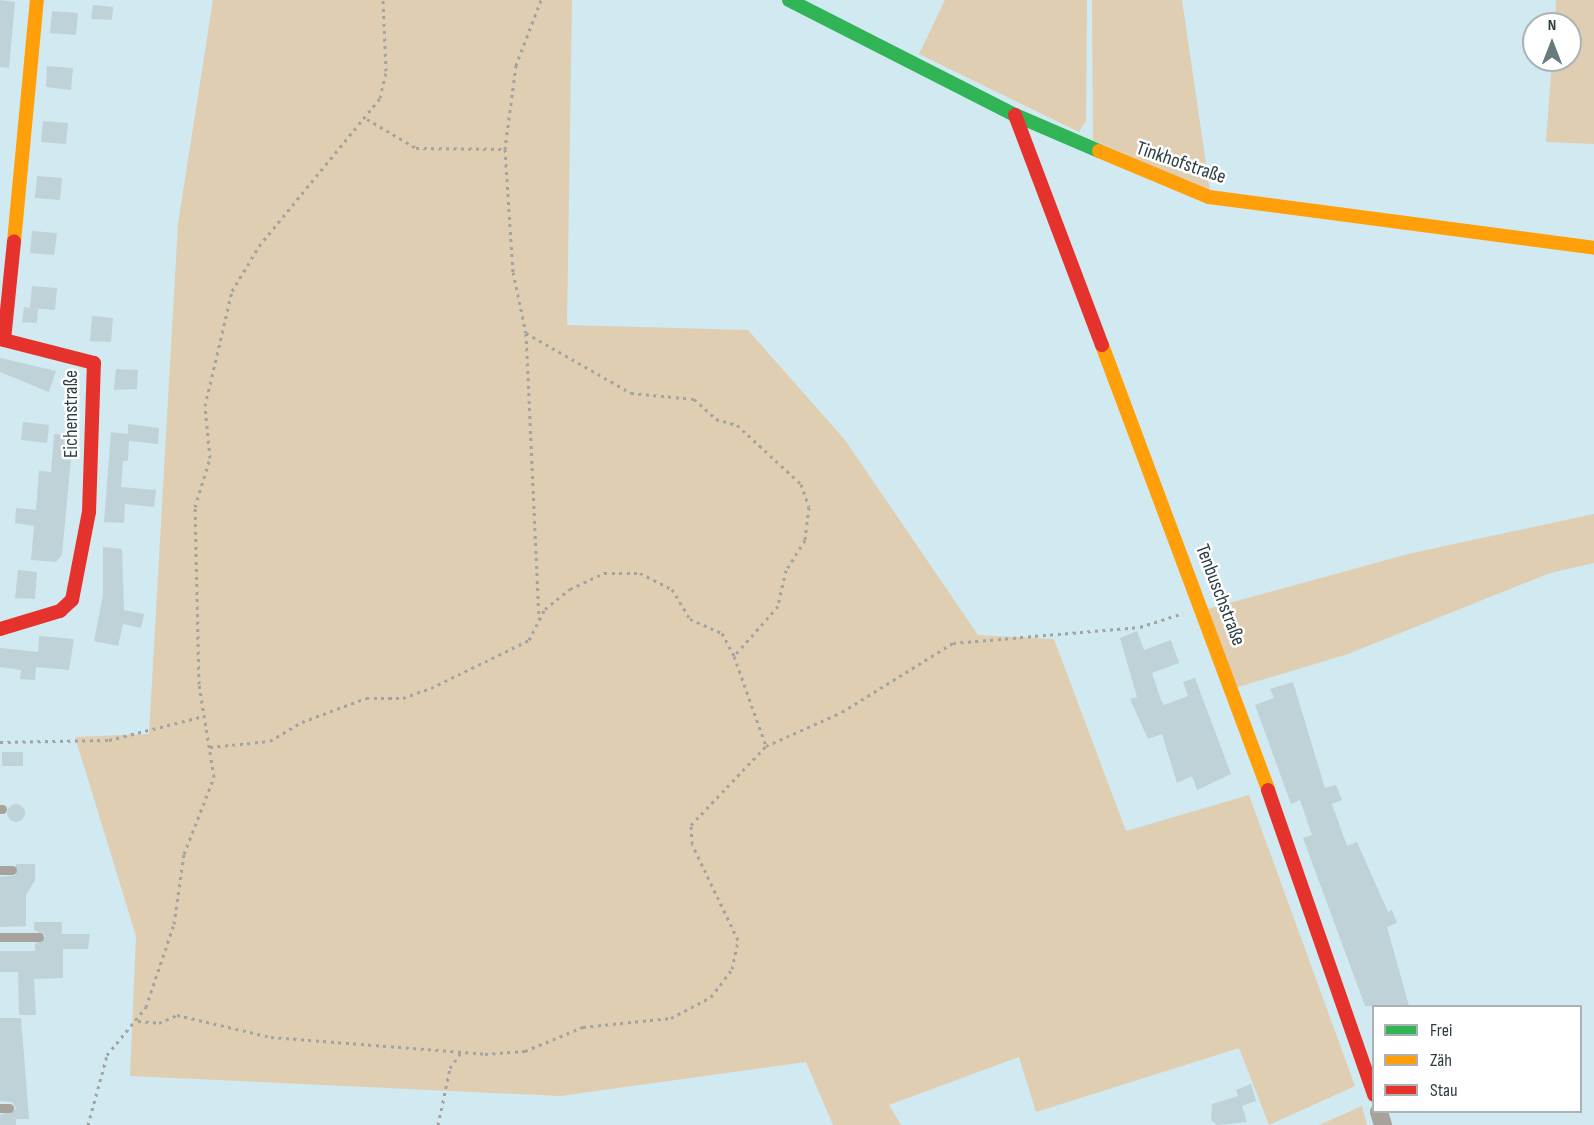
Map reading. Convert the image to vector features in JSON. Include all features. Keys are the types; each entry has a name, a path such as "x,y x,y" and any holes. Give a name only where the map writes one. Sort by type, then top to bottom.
{"street":[{"name":"Eichenstraße","path":"0,629 60,611 72,600 89,512 94,363 2,340 37,0"},
{"name":"Tinkhofstraße","path":"789,0 1015,114 1209,197 1594,248"},
{"name":"Tenbuschstraße","path":"1015,114 1249,735 1372,1089"}],"lane":[{"path":"0,223 15,224"},
{"path":"0,870 12,870"},
{"path":"0,937 39,937"}],"path":[{"path":"88,1125 107,1055 138,1021 174,924 184,854 214,777 204,716 195,507 210,458 204,406 232,291 259,246 367,119 384,85 383,0"},
{"path":"539,620 526,333 513,272 506,148 516,65 540,0"},
{"path":"367,119 416,148 506,148"},
{"path":"526,333 631,393 694,399 716,419 737,424 801,484 809,507 805,540 786,570 778,606 734,656"},
{"path":"210,747 270,741 302,722 366,698 403,698 431,688 529,640 539,620 570,589 604,573 640,573 672,589 690,619 722,633 734,656 766,746"},
{"path":"138,1021 159,1023 177,1015 271,1037 462,1051 525,1051 583,1027 671,1018 711,997 732,969 738,940 692,844 691,825 766,746 842,712 953,644 1140,627 1190,611"},
{"path":"0,742 109,740 204,716"},
{"path":"438,1125 450,1068 462,1051"}],"shaded area":[{"path":"213,0 572,0 567,325 748,330 845,440 978,635 1054,639 1126,831 1249,795 1355,1086 1269,1125 1239,1048 1036,1112 1019,1057 889,1105 901,1125 833,1125 806,1062 560,1096 130,1076 136,936 75,737 149,734 178,224"},
{"path":"945,0 1087,0 1086,121 1079,132 919,54"},
{"path":"1092,0 1182,0 1210,191 1093,140"},
{"path":"1556,0 1594,0 1594,144 1546,142 1551,72 1582,72 1582,12 1556,12"},
{"path":"1594,514 1594,563 1550,573 1348,654 1235,688 1204,610 1408,554"},
{"path":"1362,1106 1367,1125 1319,1125"}],"building":[{"path":"0,0 15,2 9,68 0,67"},
{"path":"93,5 113,7 112,20 91,19"},
{"path":"52,11 78,13 76,35 50,33"},
{"path":"47,66 73,68 71,90 46,87"},
{"path":"43,121 68,123 66,144 41,142"},
{"path":"37,176 62,178 60,200 35,198"},
{"path":"32,231 57,233 54,255 30,253"},
{"path":"32,286 57,288 55,310 30,308"},
{"path":"24,307 38,309 37,323 22,322"},
{"path":"92,316 113,318 111,342 90,341"},
{"path":"0,358 56,371 49,392 0,372"},
{"path":"116,369 138,370 137,389 114,390"},
{"path":"23,422 49,425 47,443 21,440"},
{"path":"128,424 159,428 158,444 129,441 128,461 123,461 121,487 156,490 154,507 125,504 124,523 104,522 111,432 128,434"},
{"path":"54,434 73,436 62,555 56,562 31,560 34,526 15,523 16,508 36,510 39,471 51,472"},
{"path":"103,547 122,549 124,610 144,614 141,628 123,624 118,646 94,641 103,595"},
{"path":"18,570 37,572 35,599 15,598"},
{"path":"1137,631 1144,650 1171,640 1179,663 1152,673 1161,700 1164,705 1188,696 1183,682 1195,678 1231,774 1197,790 1192,776 1177,783 1162,734 1148,739 1130,699 1137,697 1120,638"},
{"path":"39,636 74,639 69,670 36,667 35,680 20,679 21,670 0,667 0,648 38,652"},
{"path":"1293,682 1325,788 1336,785 1342,800 1332,804 1347,846 1357,842 1388,912 1392,910 1397,923 1387,927 1409,1005 1365,1006 1303,838 1312,835 1300,800 1291,804 1255,705 1274,698 1270,689"},
{"path":"2,752 23,752 23,766 2,766"},
{"path":"16,804 22,807 25,813 22,819 16,822 10,819 7,813 10,807"},
{"path":"16,864 35,864 35,880 26,895 26,926 0,927 0,877 16,875"},
{"path":"34,922 62,922 62,934 90,934 88,949 63,949 63,978 34,979 36,1015 19,1015 18,972 0,972 0,951 35,951 35,944 46,936 34,930"},
{"path":"0,1018 21,1018 29,1119 16,1119 16,1125 0,1125 0,1115 16,1109 12,1102 0,1101"},
{"path":"1251,1084 1256,1101 1242,1106 1247,1122 1217,1125 1211,1120 1212,1104 1238,1096 1236,1090"}],"traffic: fast":[{"path":"789,0 1015,115 1099,151"}],"traffic: slow":[{"path":"14,242 37,0"},
{"path":"1099,151 1209,197 1594,248"},
{"path":"1102,345 1268,790"}],"traffic: jam":[{"path":"1015,115 1102,345"},
{"path":"0,629 60,611 72,600 89,512 94,363 4,340 14,242"},
{"path":"1268,790 1372,1089"}]}
